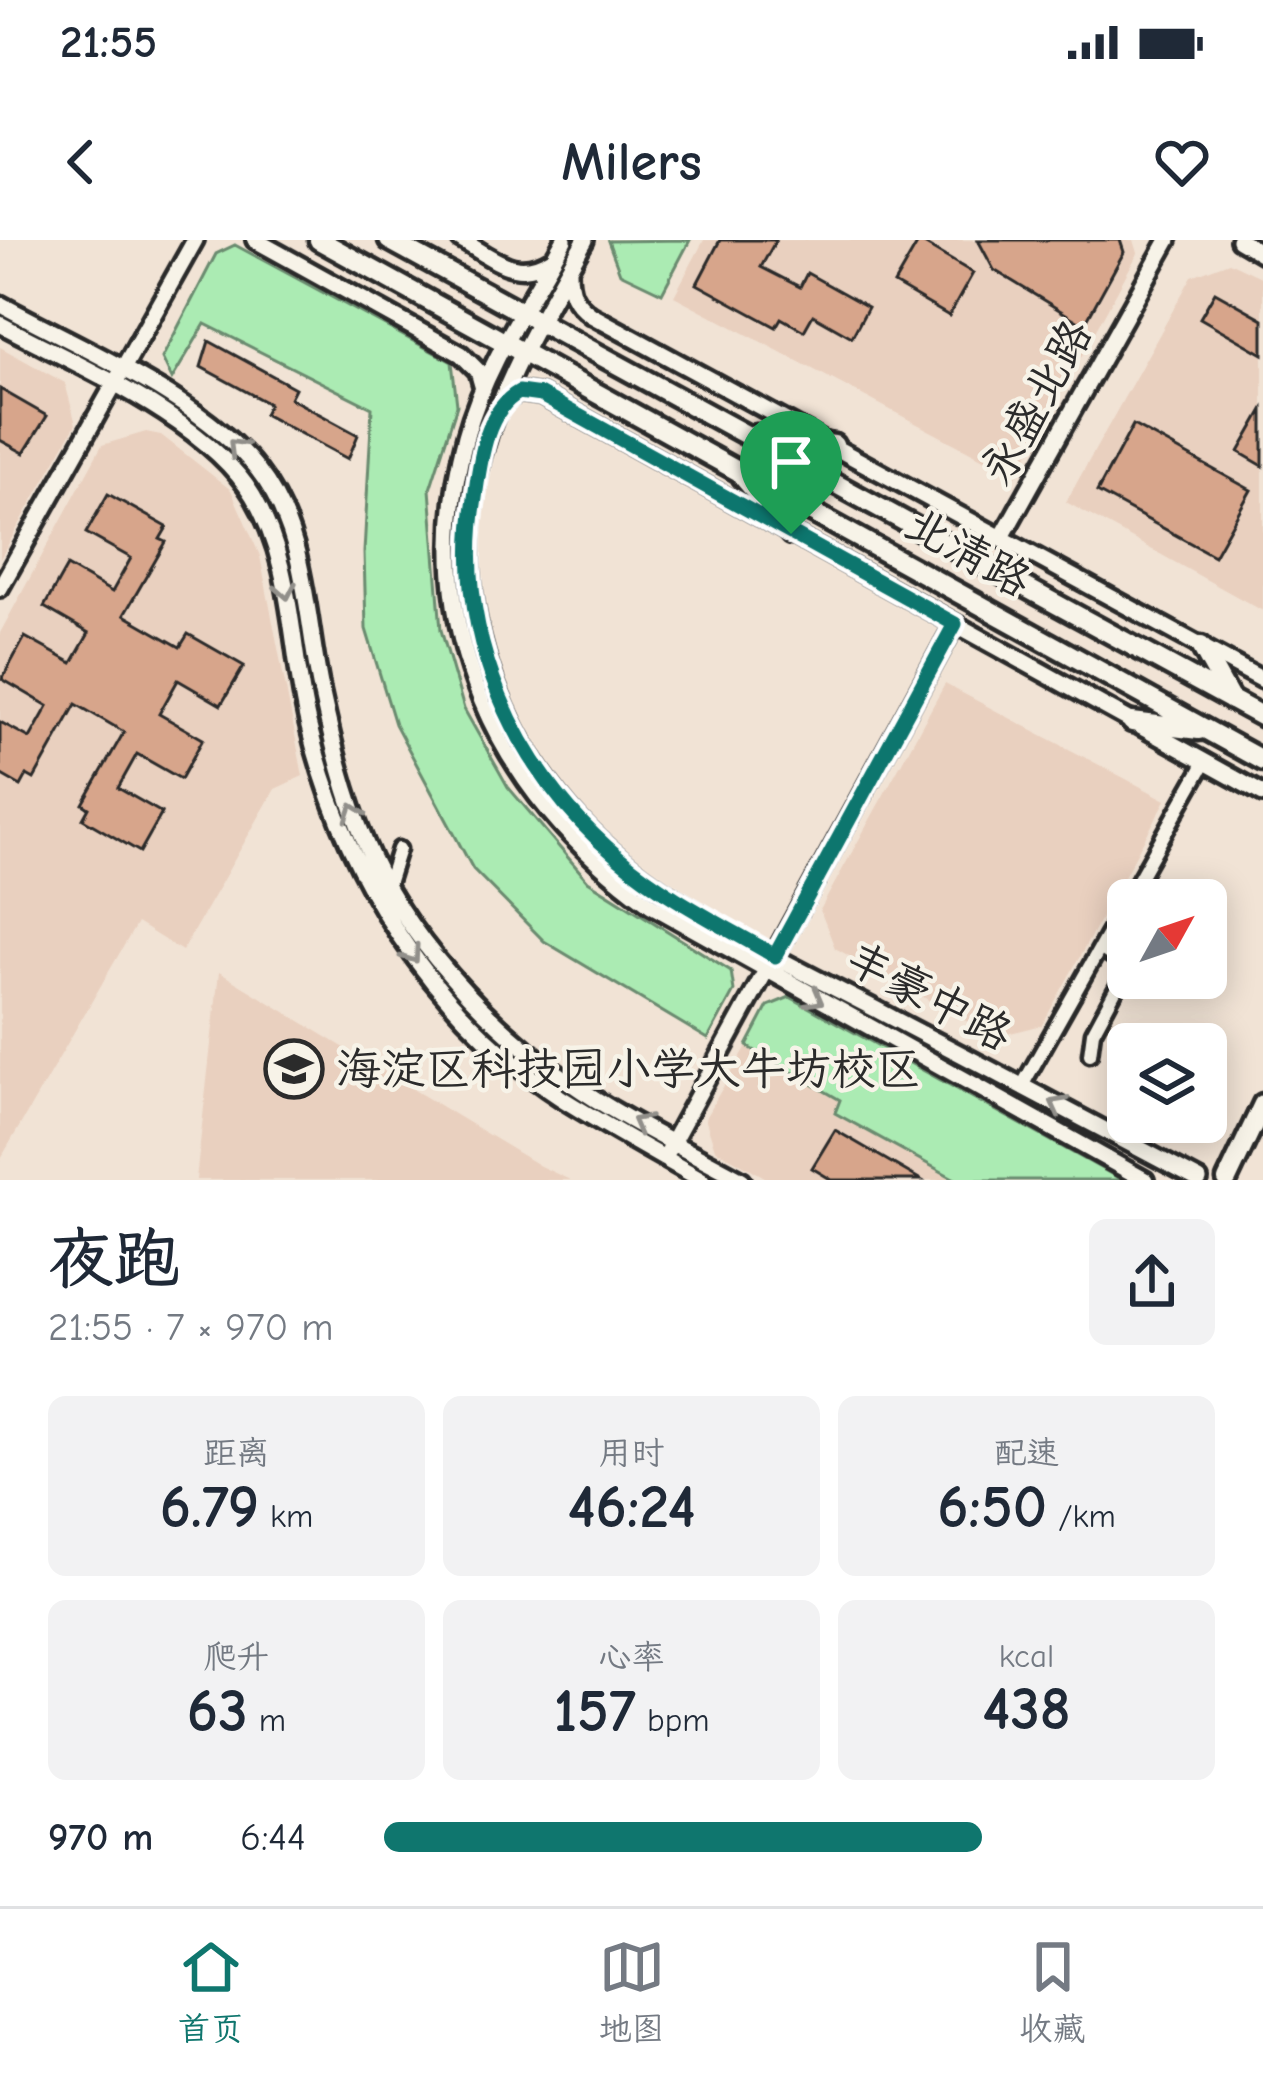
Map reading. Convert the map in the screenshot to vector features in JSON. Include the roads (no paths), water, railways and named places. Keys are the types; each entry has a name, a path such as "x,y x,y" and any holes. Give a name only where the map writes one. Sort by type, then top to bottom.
{"main road":[{"name":"北清路","path":"389,240 1263,717"},
{"name":"北清路","path":"316,241 1263,761"},
{"path":"741,433 834,445"},
{"path":"735,468 791,534"},
{"path":"1201,646 1231,700"},
{"path":"1132,722 1209,731"},
{"path":"1225,1180 1263,1104"}],"street":[{"path":"0,588 195,240"},
{"path":"255,240 461,354 478,371 483,388"},
{"path":"461,240 517,270 562,263"},
{"path":"562,263 564,240"},
{"path":"516,347 562,263 585,240"},
{"name":"永盛北路","path":"1001,537 1168,240"},
{"path":"1239,240 1263,254"},
{"name":"北清路","path":"562,263 569,290 590,314 1201,646 1261,673"},
{"path":"0,304 184,426 219,454 251,494 273,538 287,587 306,713 334,814 404,944 470,1023 513,1063 559,1096 703,1180"},
{"path":"0,324 217,428 257,469 294,540 338,766 367,846 439,962 516,1041 572,1084 742,1180"},
{"name":"丰豪中路","path":"516,347 483,388 460,467 452,568 467,661 491,725 530,791 606,874 651,905 1145,1180"},
{"name":"丰豪中路","path":"516,347 480,466 473,504 471,571 488,667 517,734 563,801 621,860 658,888 775,956 1198,1180"},
{"name":"北清路","path":"503,401 519,392 541,395 1263,794"},
{"path":"663,1158 955,624"},
{"path":"1022,1086 1205,762"},
{"path":"388,884 399,849"},
{"path":"1090,1054 1094,1032 1128,967 1100,948"}],"place":[{"name":"海淀区科技园小学大牛坊校区","path":"294,1069"}]}
